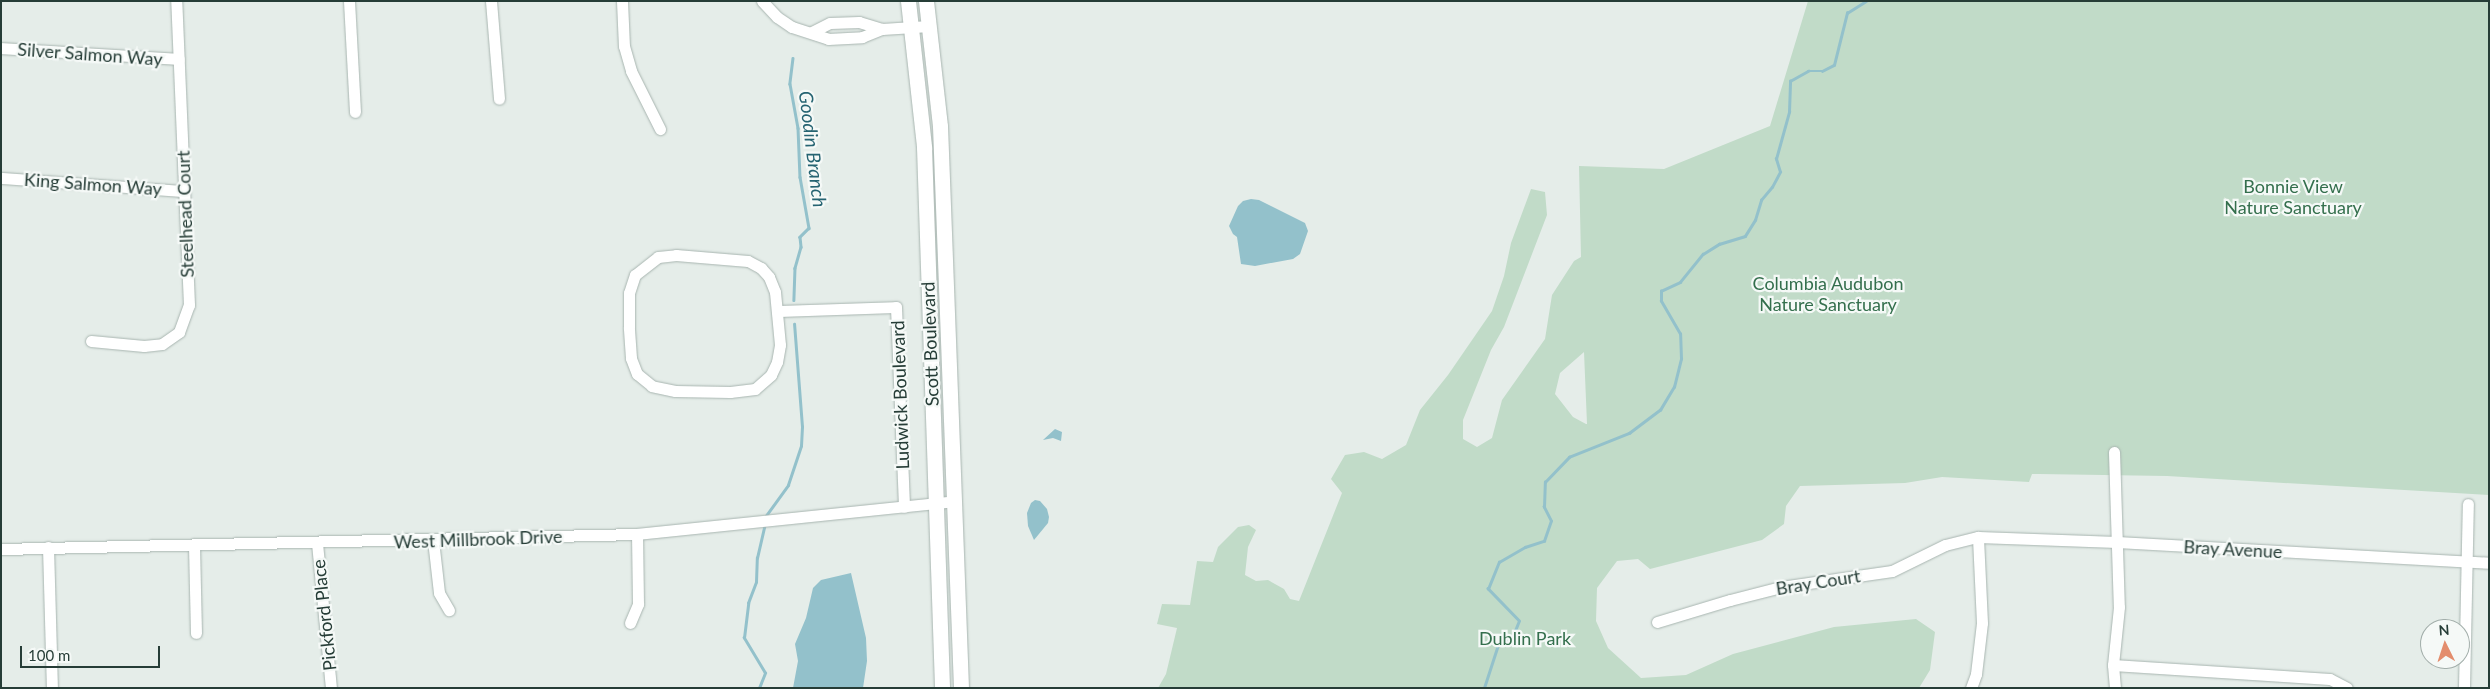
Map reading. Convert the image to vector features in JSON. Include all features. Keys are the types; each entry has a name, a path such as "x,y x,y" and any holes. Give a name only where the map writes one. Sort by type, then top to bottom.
{"main road":[{"name":"Scott Boulevard","path":"908,1 924,147 942,688"},
{"name":"Scott Boulevard","path":"926,1 940,126 961,688"}],"street":[{"name":"Steelhead Court","path":"90,341 144,346 162,344 179,332 189,305 176,1"},
{"path":"349,1 355,112"},
{"path":"491,1 500,100"},
{"path":"622,1 624,46 631,71 660,129"},
{"path":"762,1 776,17 792,27 812,32 828,39 862,37 882,29"},
{"path":"812,32 830,23 840,22 859,22 882,29 930,26"},
{"name":"Silver Salmon Way","path":"1,48 179,59"},
{"name":"King Salmon Way","path":"1,178 184,191"},
{"path":"676,255 748,260 761,268 769,278 774,292 777,311 780,345 777,362 771,375 755,389 730,392 675,391 652,386 637,374 631,358 629,327 630,293 635,275 658,257 676,255"},
{"name":"Ludwick Boulevard","path":"777,311 896,307 904,507"},
{"path":"2114,452 2119,608 2113,665 2114,688"},
{"name":"West Millbrook Drive","path":"1,549 637,534 759,523 954,501"},
{"path":"2464,688 2468,504"},
{"path":"630,623 638,604 637,534"},
{"path":"1971,688 1976,674 1982,622 1978,537"},
{"name":"Bray Avenue","path":"1978,537 2117,542 2489,563"},
{"name":"Bray Court","path":"1657,622 1781,587 1892,571 1945,545 1978,537"},
{"path":"433,540 439,593 449,610"},
{"name":"Pickford Place","path":"318,543 332,688"},
{"path":"194,545 196,633"},
{"path":"48,547 52,688"},
{"path":"2113,665 2330,679 2348,688"}],"green space":[{"path":"1808,1 2489,1 2489,495 2167,476 2039,474 2032,474 2029,482 1942,477 1905,483 1800,486 1786,506 1784,524 1762,540 1650,569 1638,559 1617,561 1597,588 1596,621 1608,648 1641,678 1686,675 1733,654 1834,627 1916,619 1935,632 1930,670 1919,688 1158,688 1166,674 1177,628 1157,624 1162,604 1190,605 1197,561 1213,562 1218,547 1238,527 1249,525 1256,530 1248,547 1245,575 1256,581 1268,580 1284,589 1290,599 1299,601 1342,493 1331,479 1345,455 1364,452 1382,459 1406,445 1420,410 1448,375 1492,311 1504,276 1511,243 1531,189 1545,192 1547,215 1504,327 1491,350 1463,420 1463,439 1477,447 1492,438 1502,400 1545,339 1552,295 1574,261 1581,257 1579,166 1664,169 1770,126","holes":["1584,352 1587,424 1573,417 1555,394 1560,373"]}],"water":[{"path":"1259,200 1305,223 1308,231 1300,254 1293,259 1255,266 1241,264 1237,237 1229,226 1238,206 1243,201"},
{"path":"1055,429 1062,432 1061,441 1053,438 1043,440"},
{"path":"1035,500 1040,501 1047,509 1049,517 1048,523 1034,540 1028,526 1027,513 1031,503"},
{"path":"851,573 866,638 867,661 863,688 793,688 798,661 795,644 806,618 813,588 821,580"}],"waterway":[{"path":"1484,688 1498,645 1512,638 1519,621 1488,589 1499,562 1525,547 1544,541 1551,521 1544,507 1545,482 1569,457 1629,433 1660,410 1674,387 1681,359 1680,334 1661,301 1661,291 1680,282 1703,254 1719,244 1745,236 1755,220 1761,200 1772,187 1780,172 1776,159 1789,112 1790,81 1808,71 1822,71 1834,65 1847,13 1866,1"},
{"name":"Goodin Branch","path":"793,58 790,84 798,128 800,177 809,228 800,237 801,247 795,268 794,300"},
{"name":"Goodin Branch","path":"765,517 788,485 801,446 802,427 794,324"},
{"name":"Goodin Branch","path":"759,688 765,673 744,638 748,603 756,582 757,558 765,523"}],"park label":[{"name":"Bonnie View Nature Sanctuary","path":"2293,197"},
{"name":"Columbia Audubon Nature Sanctuary","path":"1828,294"},
{"name":"Dublin Park","path":"1525,638"}]}
